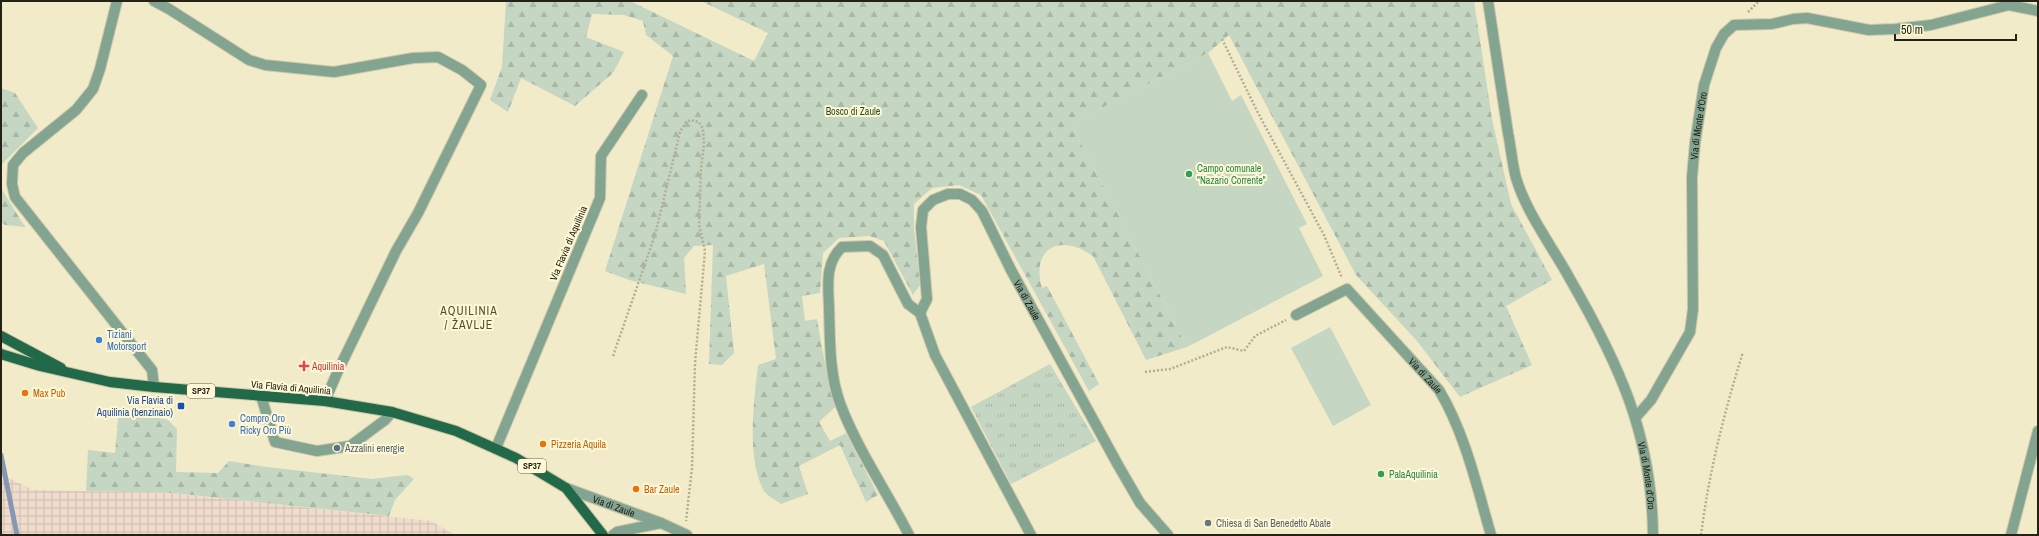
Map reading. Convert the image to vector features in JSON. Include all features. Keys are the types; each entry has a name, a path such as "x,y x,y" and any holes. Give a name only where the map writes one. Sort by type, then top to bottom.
{"main road":[{"name":"Via Flavia di Aquilinia","path":"1,336 77,376"},
{"name":"Via Flavia di Aquilinia","path":"1,354 77,376 154,387 325,401 392,412 456,431 496,448 542,472 566,488 603,535"}],"street":[{"path":"117,1 100,68 93,89 76,110 23,154 13,165 12,184 15,197 152,370 154,387"},
{"path":"154,1 248,60 265,65 334,72 413,58 438,57 462,70 481,85 418,213 396,251 325,401"},
{"name":"Via di Monte d'Oro","path":"1488,1 1516,177 1532,216 1599,328 1619,371 1636,417 1647,465 1653,512 1653,535"},
{"name":"Via di Monte d'Oro","path":"1636,417 1651,400 1690,332 1693,309 1692,177 1695,143 1704,85 1716,48 1724,34 1734,25 1772,24 1793,19 1807,18 1869,30 1930,25 2010,5 2038,12"},
{"name":"Via Flavia di Aquilinia","path":"496,448 600,198 601,156 642,95"},
{"name":"Via di Zaule","path":"920,313 927,299 921,227 923,210 933,200 948,194 960,194 972,200 982,212 1011,270 1118,465 1140,503 1168,535"},
{"path":"909,535 840,402 832,368 829,268 834,254 842,246 870,246 883,255 908,304 920,313 935,355 1031,535"},
{"path":"1296,316 1347,289"},
{"name":"Via di Zaule","path":"1347,289 1439,390 1458,429 1491,535"},
{"path":"261,396 275,442 317,451 350,446 385,420 392,412"},
{"path":"2011,535 2038,431"},
{"name":"Via di Zaule","path":"566,488 686,533"},
{"name":"Via di Zaule","path":"613,535 617,532 662,523"}],"path":[{"path":"1222,40 1258,114 1324,235 1347,289"},
{"path":"613,356 655,235 680,132 686,122 692,120 699,122 703,129 704,144 701,169 699,225 705,251 695,362 692,468 686,533"},
{"path":"1145,372 1170,370 1226,347 1244,351 1255,336 1296,316"},
{"path":"1701,535 1717,442 1725,408 1743,352"}],"shaded area":[{"path":"1,474 33,490 173,493 431,521 455,535 1,535"}],"green space":[{"name":"Bosco di Zaule","path":"506,1 630,1 754,61 768,33 701,1 1474,1 1492,119 1511,204 1552,280 1506,306 1532,365 1460,397 1417,341 1356,275 1229,35 1208,53 1071,124 1187,347 1146,360 1093,256 1081,249 1070,246 1060,245 1051,248 1045,254 1041,262 1039,274 1042,288 1047,286 1099,384 1089,391 981,195 959,185 932,188 914,204 914,228 920,285 913,295 884,241 869,236 839,238 823,253 820,293 802,296 805,321 817,319 835,407 819,422 830,441 846,433 878,495 866,502 840,445 799,466 808,494 781,504 764,491 758,478 753,446 753,412 758,365 776,359 764,264 726,276 734,353 722,365 709,364 713,245 694,246 684,258 686,294 629,280 605,271 673,56 646,35 643,21 624,15 592,14 586,37 624,52 613,73 575,106 521,78 508,112 490,100 502,67"},
{"name":"Campo comunale \"Nazario Corrente\"","path":"1208,53 1232,101 1241,95 1307,224 1299,228 1323,276 1187,347 1071,124"},
{"path":"1,88 15,93 38,128 1,165"},
{"path":"1,188 25,227 5,225 1,222"},
{"path":"1330,327 1371,405 1333,426 1291,348"},
{"path":"1050,364 1096,441 1011,484 971,407"},
{"path":"119,409 168,420 177,429 176,472 218,473 229,461 267,467 372,479 407,475 414,479 395,500 389,516 173,493 86,491 88,450 115,453"}],"waterway":[{"path":"1,455 17,535"}],"place":[{"name":"Campo comunale \"Nazario Corrente\"","path":"1189,174"},
{"name":"Tiziani Motorsport","path":"99,340"},
{"name":"Aquilinia","path":"304,366"},
{"name":"Max Pub","path":"25,393"},
{"name":"Via Flavia di Aquilinia (benzinaio)","path":"181,406"},
{"name":"Compro Oro Ricky Oro Più","path":"232,424"},
{"name":"Pizzeria Aquila","path":"543,444"},
{"name":"Azzalini energie","path":"337,448"},
{"name":"PalaAquilinia","path":"1381,474"},
{"name":"Bar Zaule","path":"636,489"},
{"name":"Chiesa di San Benedetto Abate","path":"1208,523"}],"district":[{"name":"AQUILINIA / ŽAVLJE","path":"469,318"}]}
